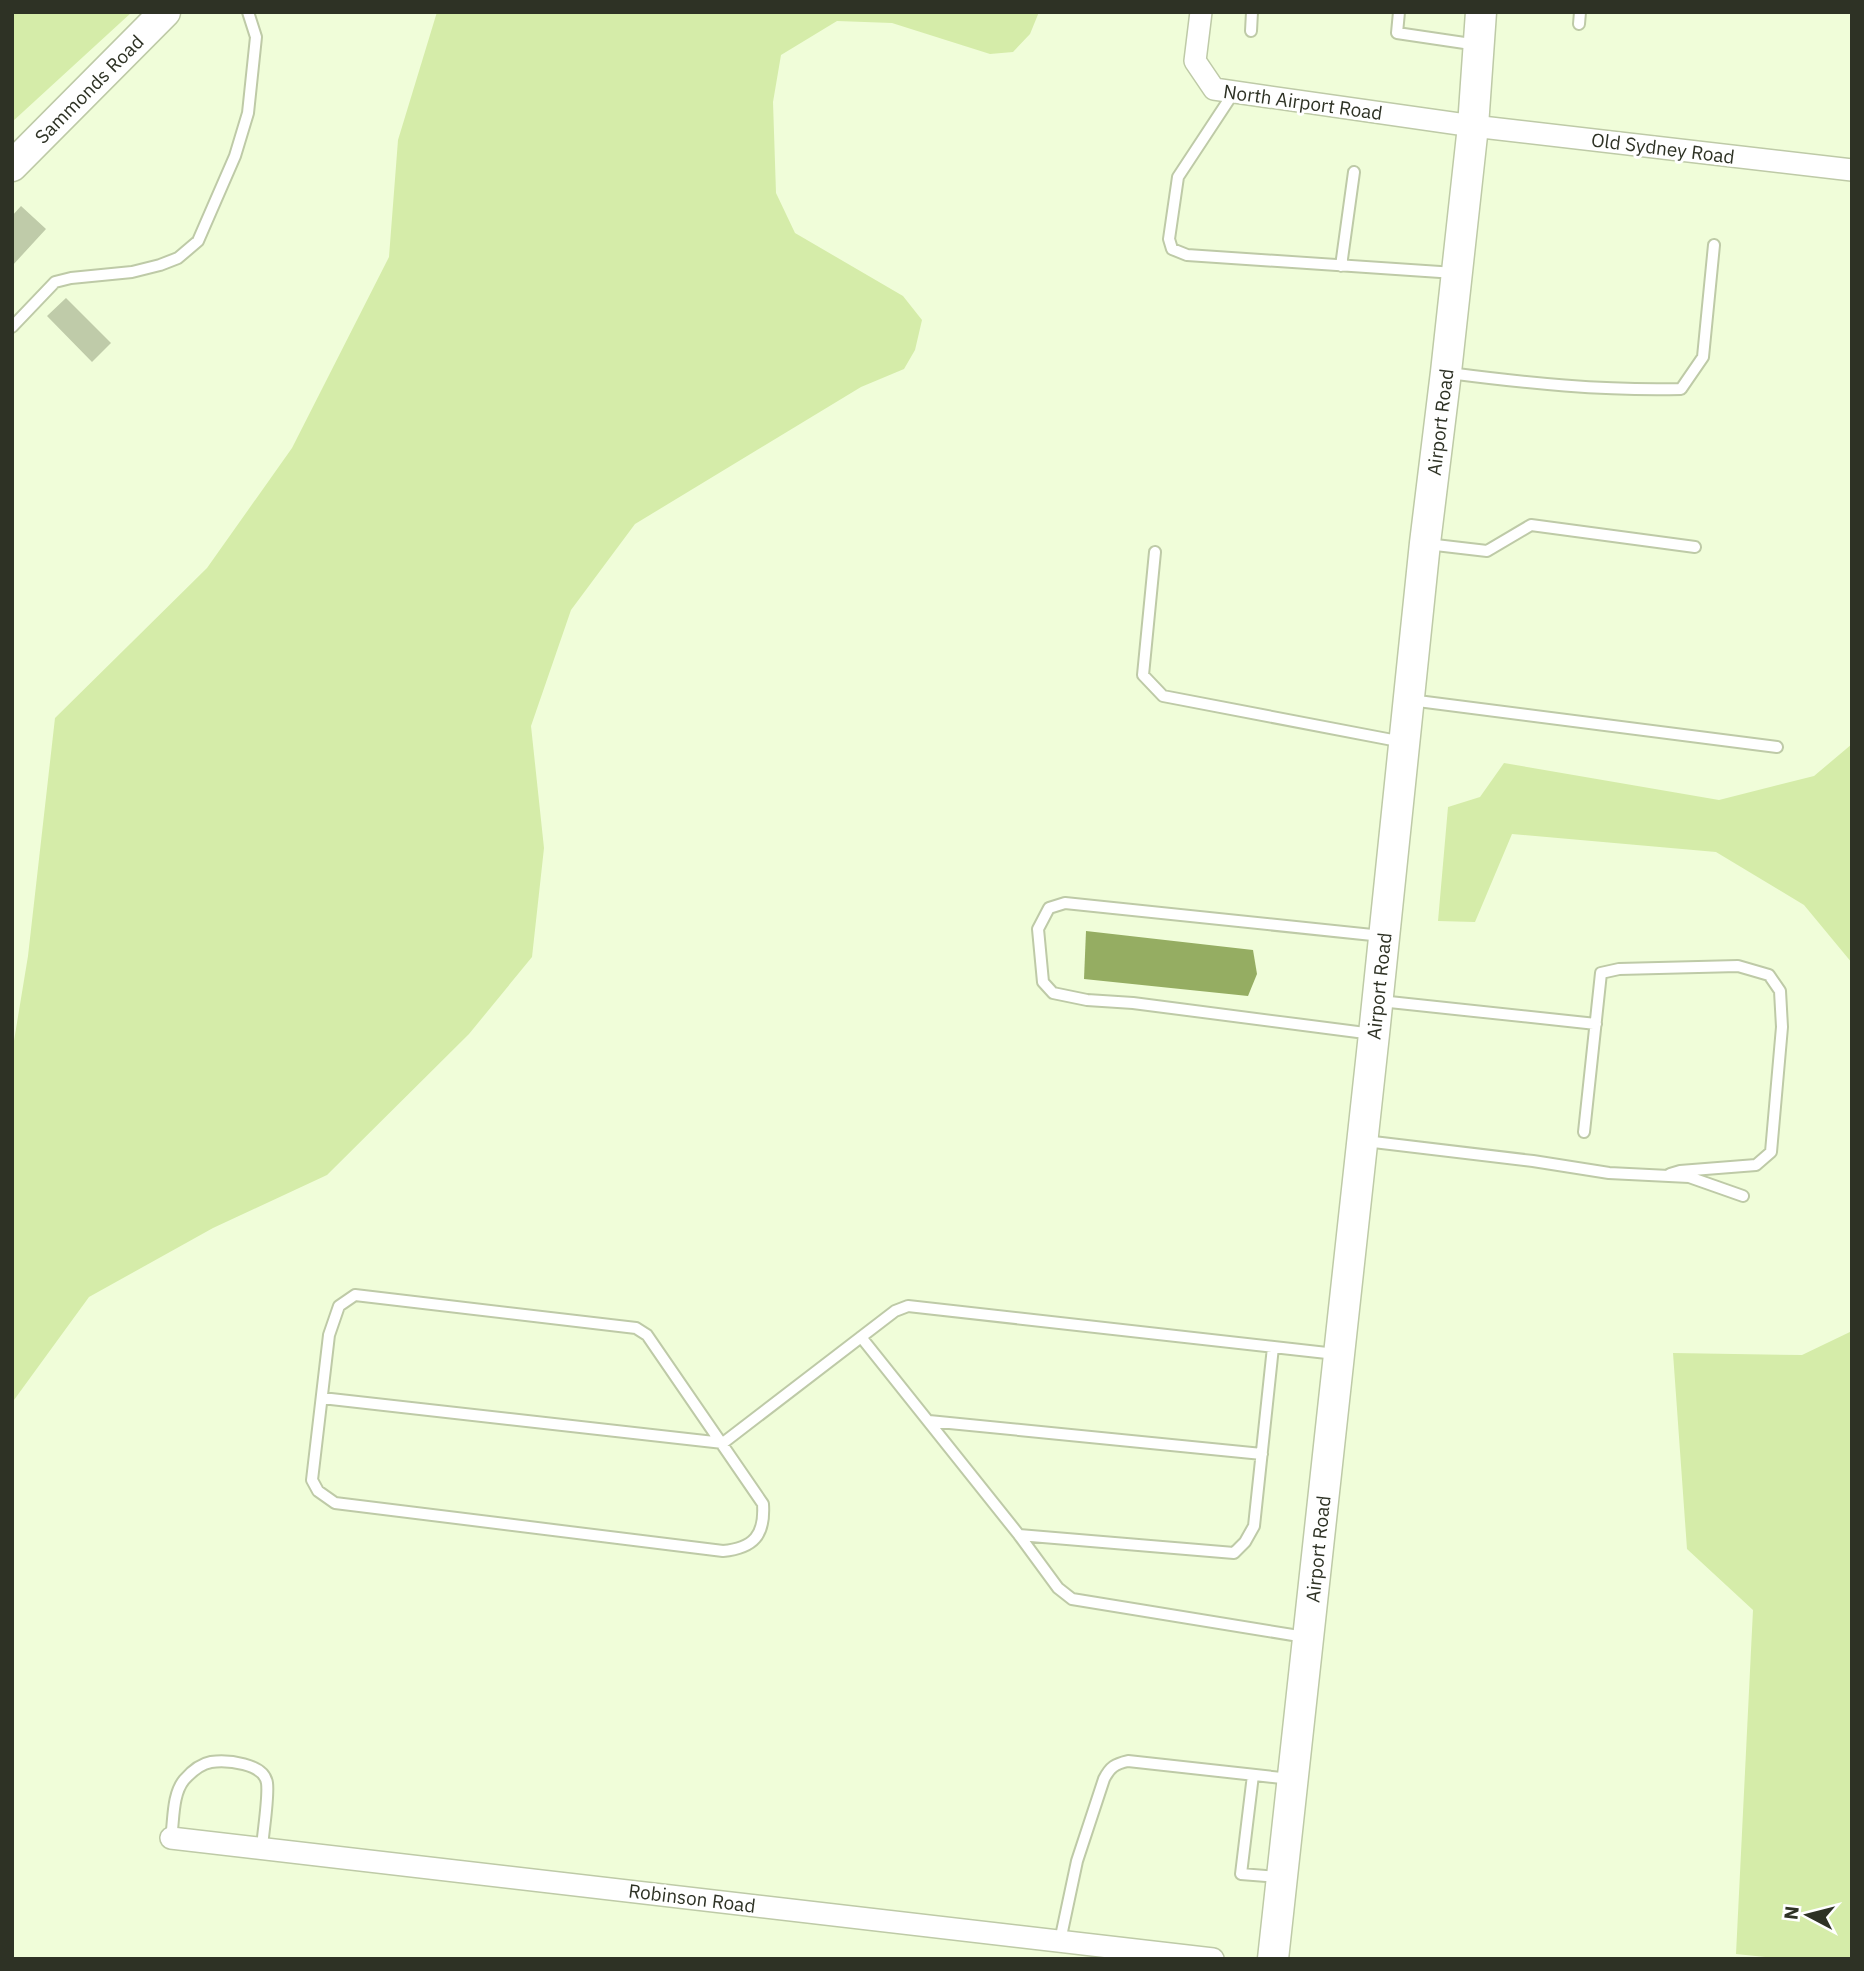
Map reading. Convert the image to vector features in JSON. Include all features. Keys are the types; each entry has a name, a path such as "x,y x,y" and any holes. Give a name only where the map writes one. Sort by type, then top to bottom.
{"street":[{"name":"Sammonds Road","path":"12,166 165,12"},
{"name":"North Airport Road","path":"1201,12 1195,61 1214,89 1473,126"},
{"name":"Airport Road","path":"1273,1959 1385,937 1424,543 1473,126 1481,12"},
{"name":"Old Sydney Road","path":"1473,126 1852,170"},
{"name":"Robinson Road","path":"171,1838 1213,1959"}],"lane":[{"path":"12,327 55,282 132,272 160,265 178,258 198,241 235,156 248,113 256,37 248,12"},
{"path":"1251,31 1252,12"},
{"path":"1399,12 1397,33 1479,45"},
{"path":"1234,92 1178,177 1169,239 1172,249 1187,255 1457,274"},
{"path":"1341,266 1354,172"},
{"path":"1446,372 1540,384 1634,390 1681,389 1703,357 1714,244"},
{"path":"1424,543 1487,551 1531,525 1695,547"},
{"path":"1155,552 1143,675 1163,696 1405,742"},
{"path":"1410,700 1777,747"},
{"path":"1374,1034 1133,1003 1087,1000 1053,993 1043,982 1038,929 1049,908 1065,903 1385,937"},
{"path":"1584,1132 1601,973 1619,969 1738,966 1769,975 1780,990 1782,1027 1771,1152 1756,1165 1670,1174"},
{"path":"1378,1001 1596,1024"},
{"path":"1362,1141 1533,1161 1609,1173 1670,1174 1689,1177 1743,1196"},
{"path":"355,1295 636,1328 647,1335 723,1443 763,1504 764,1522 757,1536 741,1549 723,1551 335,1503 318,1491 312,1480 333,1318 339,1306 355,1295"},
{"path":"321,1398 723,1443 895,1311 908,1306 1339,1354"},
{"path":"861,1337 1058,1588 1072,1599 1308,1637"},
{"path":"1019,1535 1234,1553 1245,1542 1254,1526 1273,1347"},
{"path":"929,1421 1262,1454"},
{"path":"1060,1941 1077,1861 1104,1779 1116,1763 1128,1761 1293,1779"},
{"path":"171,1838 177,1793 183,1782 196,1768 209,1762 226,1763 261,1771 267,1782 262,1848"},
{"path":"1253,1775 1241,1874 1282,1877"}],"shaded area":[{"path":"12,12 132,12 12,122"},
{"path":"437,12 1039,12 1030,34 1013,52 990,54 892,23 837,21 781,55 773,102 776,193 795,233 903,296 922,320 915,350 904,369 861,387 635,524 571,610 531,726 544,848 532,957 469,1034 327,1175 213,1228 89,1297 12,1406 12,1053 28,956 55,718 207,568 292,448 389,257 398,140"},
{"path":"1852,744 1852,963 1804,905 1716,852 1512,834 1475,922 1438,921 1448,807 1480,797 1504,763 1719,800 1814,776"},
{"path":"1086,931 1253,950 1257,974 1248,996 1084,979"},
{"path":"1852,1331 1852,1959 1785,1959 1736,1954 1753,1610 1687,1549 1673,1353 1802,1355"}],"building":[{"path":"21,206 46,229 12,266 12,216"},
{"path":"66,298 111,343 92,362 47,316"}]}
